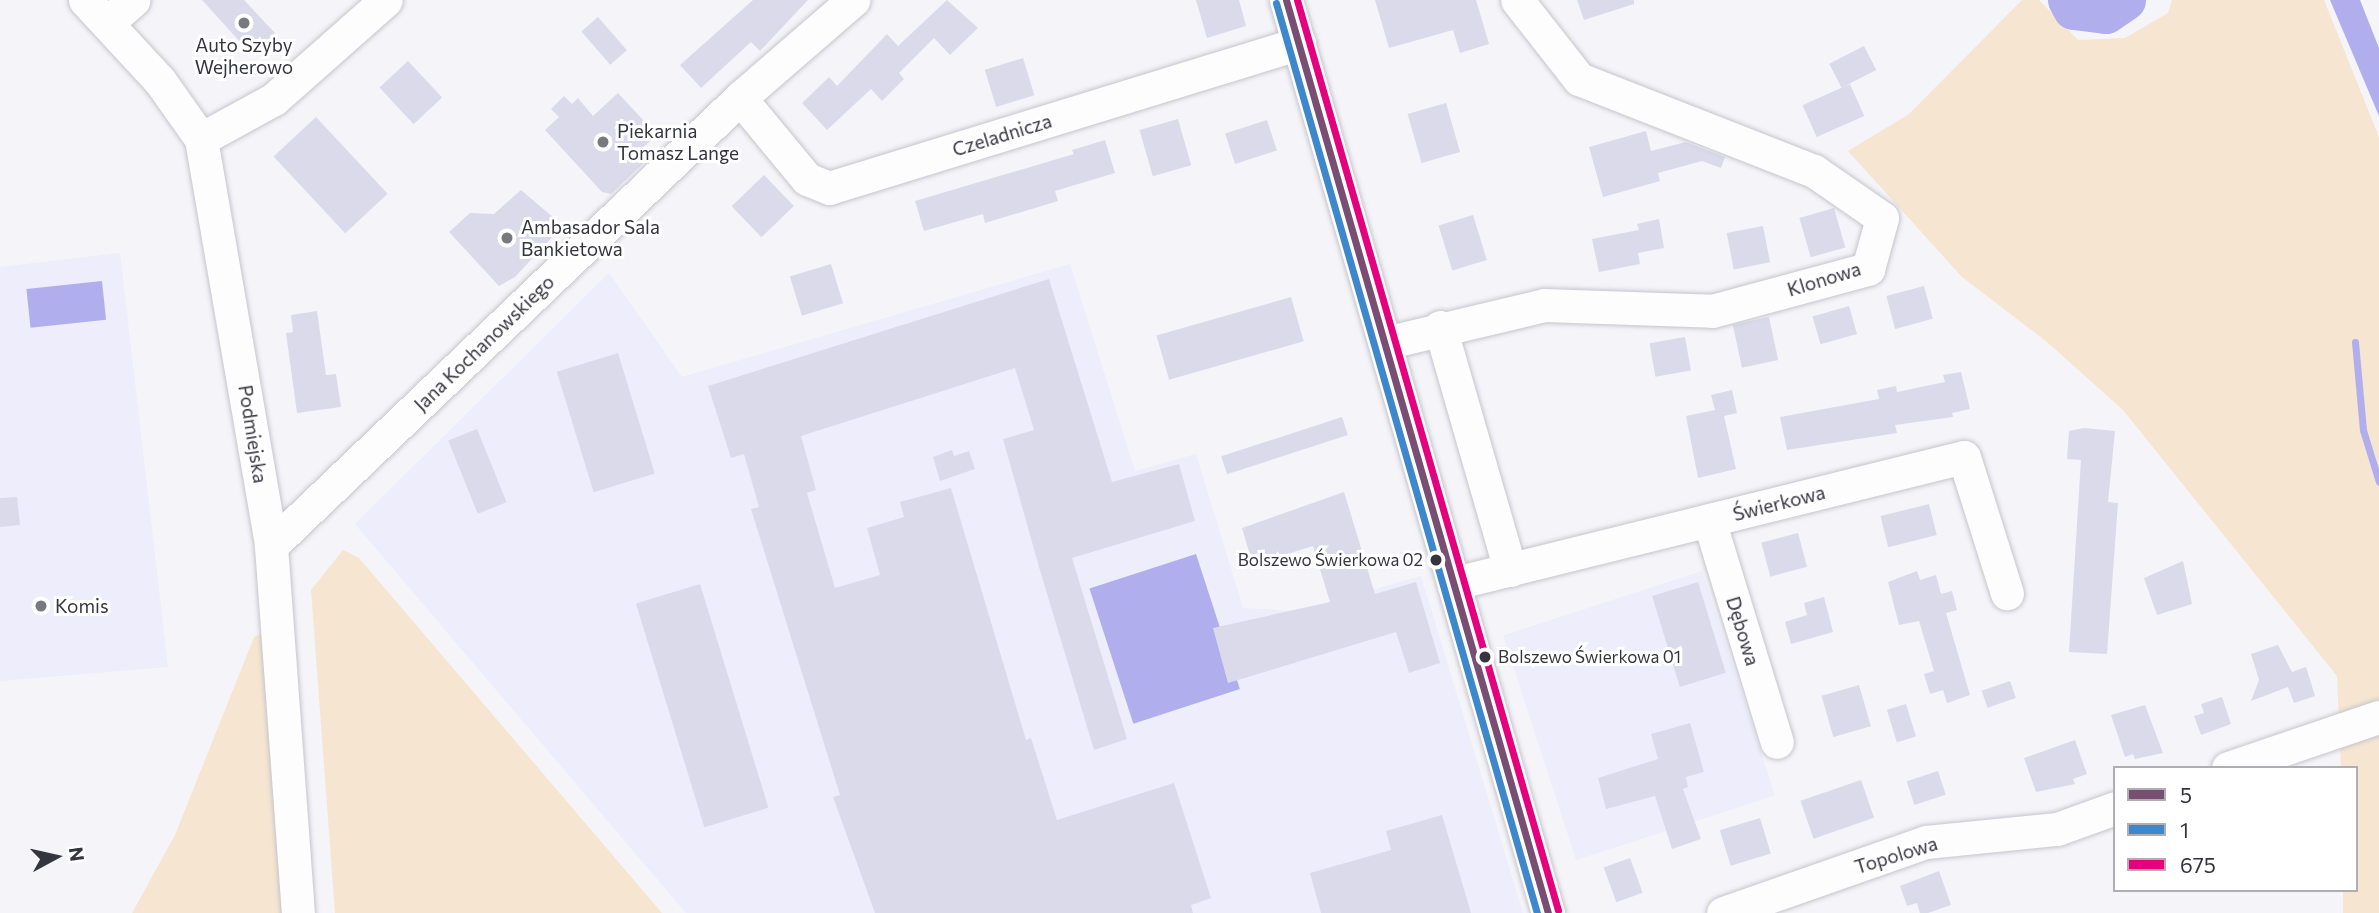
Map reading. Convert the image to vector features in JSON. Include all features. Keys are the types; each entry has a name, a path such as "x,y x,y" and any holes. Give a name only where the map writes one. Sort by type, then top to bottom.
{"street":[{"path":"96,12 132,0"},
{"path":"201,139 274,99 386,0"},
{"name":"Jana Kochanowskiego","path":"271,546 740,98 853,0"},
{"path":"1286,0 1548,913"},
{"name":"Klonowa","path":"1385,343 1440,327 1544,304 1712,311 1868,269 1882,218 1814,171 1579,79 1517,0"},
{"name":"Podmiejska","path":"96,12 160,81 201,139 271,546 298,913"},
{"name":"Czeladnicza","path":"740,98 807,179 829,188 1298,43"},
{"path":"1440,327 1510,570"},
{"name":"Świerkowa","path":"1455,583 1964,457 2007,593"},
{"name":"Dębowa","path":"1709,520 1777,742"},
{"path":"2234,766 2379,717"},
{"name":"Topolowa","path":"1723,913 1926,842 2057,829 2113,809"}],"shaded area":[{"path":"2022,0 2039,0 2078,40 2125,38 2168,13 2172,0 2324,0 2379,137 2379,913 2343,913 2343,892 2358,892 2358,766 2341,766 2337,676 2123,410 2047,342 1962,277 1848,151 1909,114"},
{"path":"120,253 168,667 0,681 0,267"},
{"path":"1070,264 1135,471 1196,454 1243,608 1298,611 1421,576 1523,913 686,913 355,524 609,273 682,377"},
{"path":"343,550 359,558 662,913 335,913 311,590"},
{"path":"1702,571 1775,795 1576,860 1503,636"},
{"path":"265,632 291,913 132,913 175,835 254,637"}],"water":[{"path":"2330,0 2360,0 2379,48 2379,116"},
{"path":"102,281 106,320 30,328 26,289"},
{"path":"1196,554 1240,689 1133,724 1089,589"}],"building":[{"name":"Auto Szyby Wejherowo","path":"202,0 244,0 275,33 252,55"},
{"path":"753,0 808,0 760,51 751,42 701,88 680,65"},
{"path":"947,0 978,28 950,55 934,38 899,73 904,79 882,101 871,89 827,130 802,103 829,77 837,86 887,34 898,46"},
{"path":"1196,0 1239,0 1246,26 1207,38"},
{"path":"1375,0 1476,0 1489,44 1460,53 1453,30 1389,48"},
{"path":"1577,0 1634,0 1634,4 1584,20"},
{"path":"598,17 627,50 610,65 581,31"},
{"path":"1864,46 1876,70 1842,88 1829,64"},
{"path":"1023,58 1034,95 996,107 985,70"},
{"path":"408,61 442,98 414,124 379,88"},
{"path":"1850,84 1864,116 1817,137 1802,105"},
{"name":"Piekarnia Tomasz Lange","path":"618,93 657,135 640,150 648,159 611,194 602,192 545,130 559,117 551,109 564,96 572,104 578,98 593,116"},
{"path":"1446,103 1460,152 1422,163 1408,114"},
{"path":"316,117 388,194 345,233 274,157"},
{"path":"1178,119 1191,165 1153,176 1140,130"},
{"path":"1267,120 1277,150 1235,164 1225,134"},
{"path":"1646,131 1651,151 1686,142 1725,157 1721,168 1702,161 1658,173 1660,181 1603,197 1589,147"},
{"path":"1105,140 1115,173 1055,191 1058,201 985,223 983,214 924,231 915,201 1074,154 1072,150"},
{"path":"764,175 794,206 762,237 732,206"},
{"name":"Ambasador Sala Bankietowa","path":"521,190 554,218 558,231 515,277 499,286 449,232 470,213 494,214"},
{"path":"1834,208 1845,247 1811,257 1799,218"},
{"path":"1473,215 1487,260 1452,270 1439,226"},
{"path":"1659,219 1664,248 1638,253 1640,264 1599,272 1592,239 1639,230 1637,224"},
{"path":"1763,226 1770,262 1734,269 1727,233"},
{"path":"831,264 843,303 802,316 790,277"},
{"path":"1049,279 1112,482 1179,464 1195,521 1072,558 1127,739 1094,750 1003,439 1034,430 1015,368 801,436 816,490 807,493 835,588 880,575 867,528 904,517 900,502 951,488 1026,740 1031,738 1057,820 1174,783 1211,898 1191,905 1193,913 875,913 833,797 840,795 751,509 759,507 744,454 731,458 708,386"},
{"path":"1924,286 1933,319 1895,329 1886,296"},
{"path":"1291,297 1304,341 1169,380 1156,336"},
{"path":"1849,306 1857,334 1820,344 1812,316"},
{"path":"317,311 326,375 336,374 341,407 297,413 286,333 293,332 291,315"},
{"path":"1769,317 1778,360 1742,368 1733,325"},
{"path":"1685,337 1691,370 1655,377 1650,343"},
{"path":"618,353 655,473 594,492 557,372"},
{"path":"1961,372 1970,409 1952,413 1953,417 1895,425 1897,433 1787,450 1780,417 1879,399 1877,390 1896,386 1897,392 1945,382 1943,375"},
{"path":"1732,390 1737,413 1724,416 1736,469 1698,478 1686,416 1715,410 1711,395"},
{"path":"1342,417 1348,435 1227,474 1221,456"},
{"path":"2084,428 2115,431 2108,502 2118,503 2107,654 2069,652 2081,460 2067,459 2069,431"},
{"path":"477,429 507,502 478,514 448,441"},
{"path":"952,450 954,456 969,451 975,469 940,481 933,457"},
{"path":"1344,492 1375,594 1416,582 1440,663 1409,673 1396,632 1228,683 1213,628 1330,602 1313,546 1253,565 1242,528"},
{"path":"17,497 20,525 0,527 0,498"},
{"path":"1929,504 1937,535 1888,547 1880,516"},
{"path":"1798,533 1807,567 1770,577 1761,543"},
{"path":"2183,561 2192,604 2157,615 2144,578"},
{"path":"1917,571 1920,580 1936,575 1941,594 1952,591 1957,610 1946,613 1970,695 1947,703 1943,690 1930,694 1924,674 1934,671 1919,621 1899,625 1888,582"},
{"path":"1698,582 1726,673 1680,687 1652,596"},
{"path":"700,584 768,808 704,827 636,604"},
{"path":"1824,597 1833,632 1791,644 1785,622 1807,615 1804,603"},
{"path":"2278,645 2292,672 2306,667 2315,696 2294,703 2288,687 2251,701 2259,680 2251,654"},
{"path":"2010,681 2016,698 1987,708 1982,691"},
{"path":"1859,685 1871,726 1833,737 1822,696"},
{"path":"2222,697 2231,724 2201,735 2194,716 2204,713 2201,704"},
{"path":"1906,704 1916,737 1897,742 1887,710"},
{"path":"2145,705 2163,753 2135,759 2133,754 2125,757 2111,715"},
{"path":"1690,723 1704,772 1686,777 1688,787 1683,789 1701,839 1672,849 1655,796 1606,809 1598,778 1658,759 1651,734"},
{"path":"2075,740 2087,774 2073,779 2075,784 2036,792 2024,758"},
{"path":"1938,771 1946,795 1914,805 1907,781"},
{"path":"1861,780 1874,818 1814,839 1800,801"},
{"path":"1442,815 1471,913 1321,913 1310,873 1391,850 1386,831"},
{"path":"1760,818 1771,853 1731,866 1720,830"},
{"path":"1630,858 1643,893 1616,902 1604,868"},
{"path":"1939,871 1951,905 1928,913 1920,913 1917,903 1907,906 1900,886"}],"waterway":[{"path":"2069,0 2074,9 2106,13 2125,0"},
{"path":"2355,342 2363,430 2379,482"}],"transit line":[{"name":"5","path":"1286,0 1548,913"},
{"name":"675","path":"1297,0 1558,910"},
{"name":"1","path":"1276,3 1537,913"}],"place":[{"name":"Auto Szyby Wejherowo","path":"244,23"},
{"name":"Piekarnia Tomasz Lange","path":"603,142"},
{"name":"Ambasador Sala Bankietowa","path":"507,238"},
{"name":"Bolszewo Świerkowa 02","path":"1436,560"},
{"name":"Komis","path":"41,606"},
{"name":"Bolszewo Świerkowa 01","path":"1485,657"}]}
